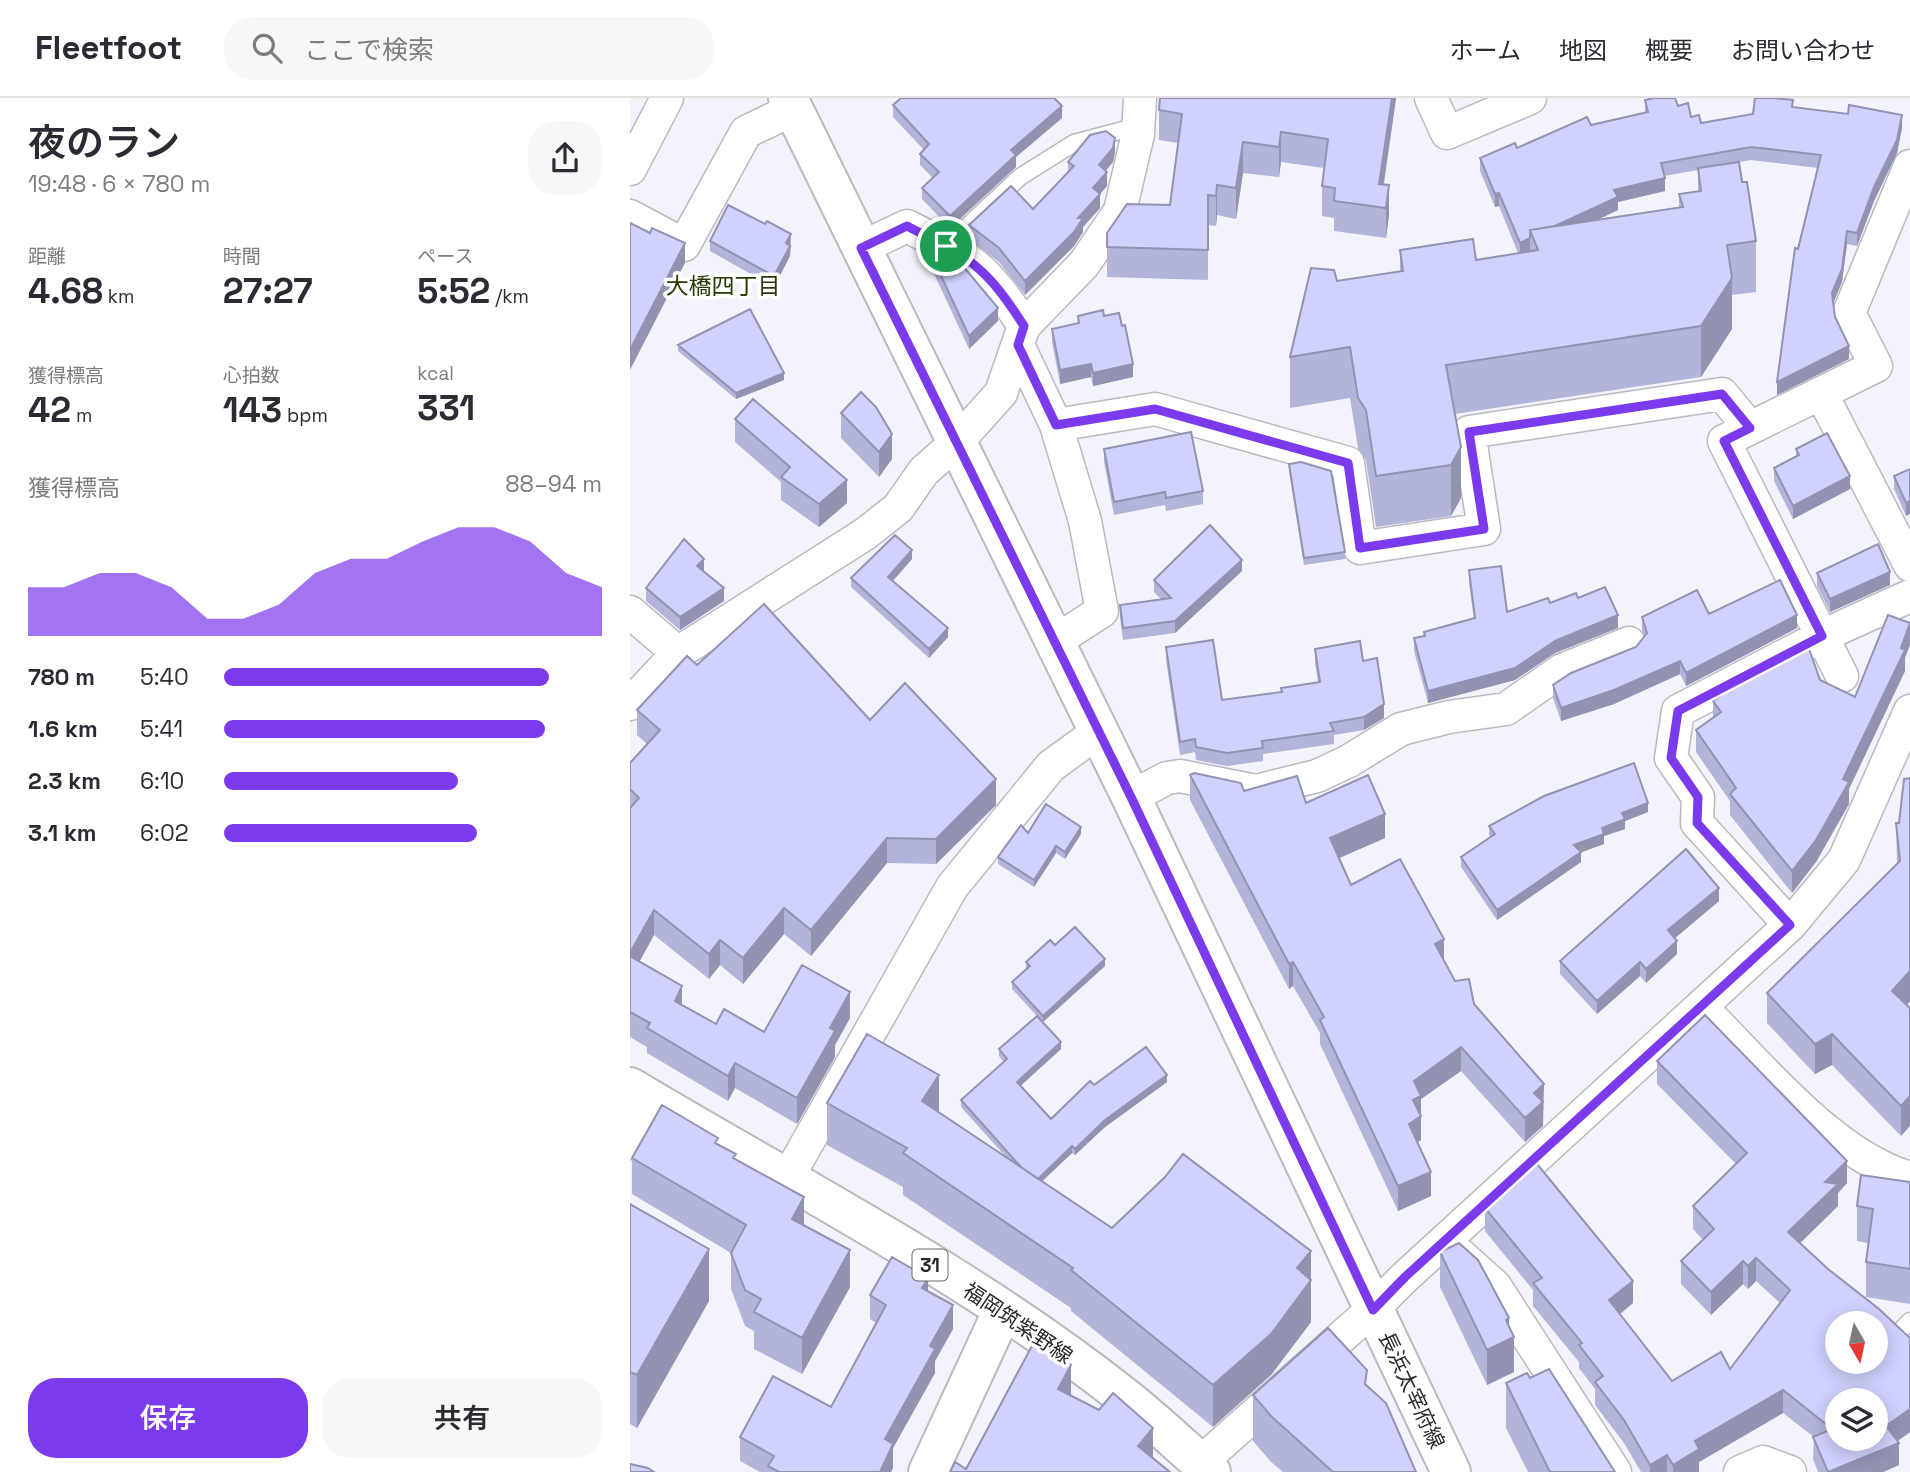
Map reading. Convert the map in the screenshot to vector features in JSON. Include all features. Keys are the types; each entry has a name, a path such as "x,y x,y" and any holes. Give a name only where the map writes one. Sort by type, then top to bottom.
{"street":[{"path":"630,169 667,98"},
{"path":"1431,98 1447,134 1530,98"},
{"path":"630,216 684,245 746,132 791,103"},
{"name":"長浜太宰府線","path":"791,103 1131,797 1451,1472"},
{"path":"630,704 678,653 865,534 898,508 923,471 957,442 1001,393 1021,336 1084,264 1120,211 1139,112"},
{"path":"1842,676 1724,441 1875,366 1849,313 1910,166"},
{"path":"861,248 907,226 971,260 998,285 1056,425 1085,521 1102,611 1054,642"},
{"path":"1821,393 1910,565"},
{"path":"1056,425 1155,409 1348,463 1360,548 1484,529 1469,432 1722,394 1750,428"},
{"path":"1790,925 1697,823 1698,797 1671,758 1678,711 1822,636 1910,596"},
{"path":"630,612 678,653"},
{"path":"1131,797 1167,778 1180,776 1256,791 1317,776 1349,761 1401,729 1506,709 1562,670 1629,643"},
{"path":"1205,1468 1790,925 1844,860 1910,712"},
{"path":"788,1177 952,887 1051,766 1098,732"},
{"path":"1702,1007 1833,1137 1886,1171 1910,1178"},
{"path":"630,1143 641,1093"},
{"name":"福岡筑紫野線","path":"641,1093 788,1177 1003,1310 1126,1399 1205,1468"},
{"path":"1446,1242 1494,1286 1615,1472"},
{"path":"928,1472 1003,1310"},
{"path":"1740,1472 1763,1462 1790,1472"}],"lane":[{"path":"946,246 1020,177 1074,143 1139,112"}],"building":[{"path":"901,98 1054,98 1062,106 1011,150 1016,155 950,216 922,188 939,172 920,154 929,144 893,105"},
{"path":"1160,98 1392,98 1379,184 1389,185 1386,208 1334,201 1335,188 1322,186 1328,139 1281,132 1279,147 1243,142 1236,188 1217,185 1216,196 1208,195 1208,250 1107,247 1107,233 1127,204 1170,205 1182,114 1159,110"},
{"path":"1675,98 1678,106 1688,103 1691,117 1699,115 1701,123 1753,114 1755,98 1793,100 1792,107 1848,114 1849,105 1902,115 1897,140 1874,187 1857,233 1847,231 1842,269 1832,293 1835,317 1849,346 1777,382 1795,248 1798,249 1821,155 1751,147 1661,163 1665,178 1614,190 1618,197 1555,226 1530,230 1530,238 1520,243 1499,193 1495,194 1480,158 1515,143 1517,148 1587,117 1591,125 1648,112 1645,100"},
{"path":"1106,131 1115,138 1113,148 1099,165 1107,172 1093,188 1100,194 1078,218 1083,218 1074,232 1025,281 999,248 969,225 1011,186 1033,209 1074,166 1068,162 1090,135"},
{"path":"1739,162 1742,182 1747,182 1756,241 1727,245 1732,278 1701,326 1446,365 1461,447 1451,465 1376,476 1366,410 1358,398 1350,347 1290,357 1311,268 1334,270 1337,281 1403,271 1400,250 1473,239 1476,260 1538,250 1530,230 1683,207 1679,194 1701,191 1698,168"},
{"path":"728,205 791,234 786,243 790,246 774,276 710,241"},
{"path":"630,223 650,233 652,228 685,243 630,350"},
{"path":"937,249 963,266 998,308 969,336 930,252"},
{"path":"750,309 784,373 736,393 678,345"},
{"path":"1103,310 1104,316 1119,313 1122,326 1125,325 1133,364 1093,373 1091,364 1060,370 1052,329 1079,323 1078,316"},
{"path":"861,392 876,407 892,434 879,452 841,413"},
{"path":"753,399 847,480 819,504 781,477 790,467 735,419"},
{"path":"1191,432 1203,491 1166,498 1165,492 1114,502 1104,449"},
{"path":"1827,433 1850,476 1793,506 1774,468 1799,455 1796,449"},
{"path":"1301,462 1331,471 1345,552 1304,558 1289,464"},
{"path":"1910,469 1910,501 1906,503 1894,476"},
{"path":"1210,525 1242,560 1175,621 1123,628 1120,605 1171,598 1154,580"},
{"path":"895,535 912,550 888,577 948,628 929,649 851,578"},
{"path":"684,539 704,559 697,566 724,588 680,617 646,588"},
{"path":"1878,544 1890,572 1830,599 1817,573"},
{"path":"1501,566 1507,612 1548,598 1550,603 1576,593 1578,598 1605,587 1618,615 1555,641 1515,668 1428,691 1414,638 1425,636 1424,632 1475,618 1469,570"},
{"path":"1780,580 1797,615 1686,673 1680,661 1614,690 1561,708 1553,685 1571,673 1636,647 1647,633 1642,617 1697,590 1709,614"},
{"path":"764,604 870,720 905,683 996,779 936,839 887,838 811,930 784,908 743,958 720,940 709,954 654,910 630,953 630,808 639,798 630,789 630,763 660,730 637,710 687,656 697,665"},
{"path":"1888,615 1910,623 1901,648 1905,650 1843,779 1849,782 1816,840 1792,871 1730,794 1736,788 1696,730 1721,712 1713,701 1765,665 1807,643 1820,680 1855,697"},
{"path":"1213,640 1222,700 1282,692 1281,688 1320,682 1315,649 1360,641 1363,661 1377,658 1384,704 1364,717 1330,723 1334,731 1262,741 1263,748 1227,753 1196,747 1195,739 1180,742 1166,647"},
{"path":"1634,763 1648,803 1622,813 1625,819 1602,828 1604,834 1574,845 1581,852 1497,910 1461,857 1495,834 1489,826 1544,796"},
{"path":"1194,773 1241,783 1244,791 1297,776 1306,803 1368,775 1385,814 1330,838 1351,885 1400,859 1444,939 1435,944 1455,981 1469,979 1474,1004 1544,1084 1534,1093 1543,1102 1525,1118 1461,1047 1414,1081 1421,1096 1413,1100 1421,1116 1409,1124 1431,1172 1398,1186 1320,1020 1324,1017 1293,962 1289,964 1190,775"},
{"path":"1910,778 1910,971 1892,991 1910,1008 1910,1096 1901,1106 1832,1034 1815,1044 1767,993 1900,861 1896,823 1899,823 1904,779"},
{"path":"1046,804 1081,827 1065,852 1056,846 1034,880 998,857 1021,825 1028,833"},
{"path":"1686,849 1719,888 1668,930 1677,941 1646,969 1640,962 1597,1001 1560,961"},
{"path":"1075,927 1105,959 1043,1016 1012,982 1030,966 1026,962 1050,940 1055,945"},
{"path":"630,956 682,986 675,1001 716,1024 724,1009 764,1032 802,965 850,992 830,1028 835,1031 797,1098 735,1063 728,1076 647,1028 650,1023 630,1012"},
{"path":"1705,1015 1847,1161 1825,1182 1838,1184 1788,1232 1828,1269 1881,1311 1825,1311 1825,1374 1888,1374 1888,1317 1910,1338 1910,1409 1888,1425 1888,1388 1825,1388 1825,1423 1783,1390 1695,1441 1699,1449 1673,1465 1667,1455 1650,1465 1624,1420 1595,1382 1603,1376 1579,1345 1582,1343 1533,1283 1542,1278 1485,1208 1537,1164 1633,1281 1609,1300 1672,1381 1721,1352 1730,1369 1790,1290 1756,1258 1748,1266 1743,1261 1711,1292 1681,1261 1714,1229 1693,1206 1747,1153 1657,1061"},
{"path":"1037,1016 1061,1042 1017,1082 1051,1119 1090,1081 1094,1085 1146,1047 1167,1075 1105,1120 1075,1149 1072,1146 1038,1179 1021,1167 961,1100 1007,1059 999,1049"},
{"path":"867,1034 939,1075 922,1101 1112,1228 1165,1177 1183,1154 1311,1251 1297,1268 1311,1280 1271,1334 1213,1385 1071,1270 1073,1268 903,1153 907,1148 827,1103"},
{"path":"662,1105 718,1138 715,1143 736,1154 733,1158 804,1197 792,1219 850,1250 802,1338 754,1312 761,1299 745,1290 731,1253 746,1225 632,1158"},
{"path":"1861,1175 1910,1182 1910,1269 1866,1262 1873,1209 1857,1206"},
{"path":"630,1204 709,1249 637,1375 630,1372"},
{"path":"1459,1243 1478,1260 1509,1318 1506,1320 1514,1337 1487,1350 1440,1252"},
{"path":"892,1257 928,1278 922,1288 953,1305 930,1346 935,1349 885,1439 893,1444 880,1472 779,1472 768,1466 774,1456 740,1437 773,1376 831,1407 886,1305 870,1295"},
{"path":"1328,1328 1367,1370 1365,1384 1386,1403 1416,1472 1333,1472 1271,1416 1253,1395"},
{"path":"1033,1344 1071,1365 1058,1389 1099,1410 1113,1393 1153,1428 1138,1446 1170,1472 950,1472 955,1462 966,1469"},
{"path":"1549,1369 1615,1472 1550,1472 1506,1383 1527,1373 1530,1378"},
{"path":"1888,1429 1899,1443 1888,1447"},
{"path":"1825,1432 1825,1451 1879,1451 1828,1472 1813,1437"},
{"path":"630,1464 648,1468 654,1472 630,1472"}],"district":[{"name":"大橋四丁目","path":"723,286"}],"route":[{"path":"907,226 946,246 971,260 998,285 1024,326 1018,345 1056,425 1155,409 1348,463 1360,548 1484,529 1469,432 1722,394 1750,428 1724,441 1822,636 1678,711 1671,758 1698,797 1697,823 1790,925 1405,1277 1373,1310 1131,797 861,248 907,226"}]}
